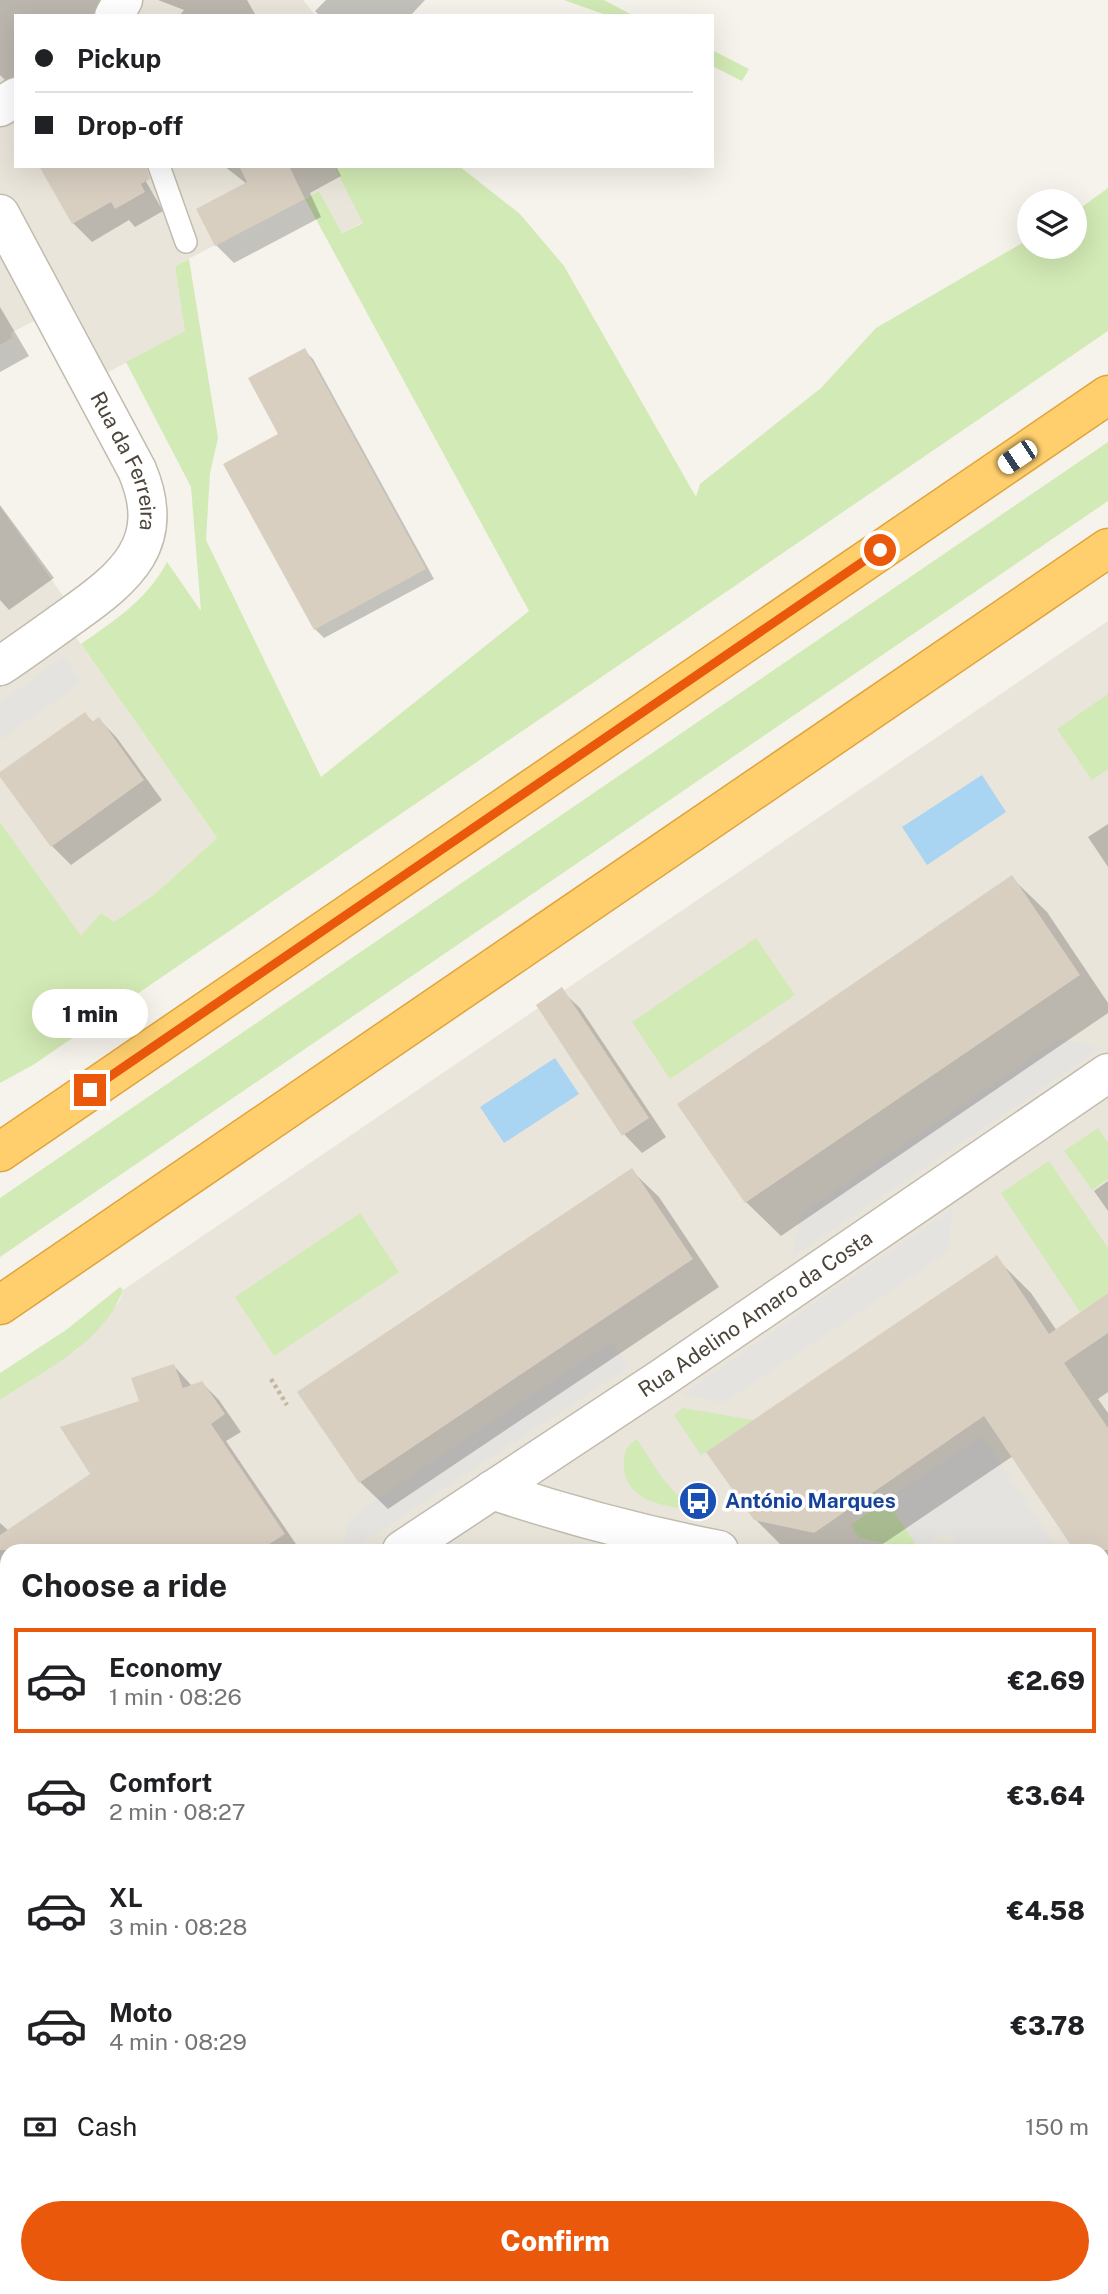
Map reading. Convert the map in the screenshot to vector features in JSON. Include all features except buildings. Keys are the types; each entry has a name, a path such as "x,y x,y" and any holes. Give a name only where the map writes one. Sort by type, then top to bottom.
{"highway":[{"path":"0,1152 1108,395"},
{"path":"0,1305 1108,548"}],"street":[{"name":"Rua da Ferreira","path":"0,214 137,470 143,485 147,514 142,547 126,573 108,589 0,666"},
{"name":"Rua Adelino Amaro da Costa","path":"411,1544 1108,1073"},
{"path":"492,1490 570,1517 688,1544"}],"lane":[{"path":"160,168 186,242"}],"path":[{"path":"271,1379 287,1405"}],"shaded area":[{"path":"0,0 114,0 104,14 14,14 14,94 0,104"},
{"path":"131,0 303,0 314,14 123,14"},
{"path":"14,104 14,168 463,170 342,233 319,191 175,266 186,331 95,379 0,203 0,115"},
{"path":"0,227 47,314 11,333 12,338 0,345"},
{"path":"0,507 73,610 0,649"},
{"path":"1108,621 1108,1544 0,1544 0,1400 78,1349 119,1302 123,1290"},
{"path":"69,627 217,838 155,894 114,922 81,937 0,822 0,675"},
{"path":"64,656 82,682 0,740 0,702"},
{"path":"1061,1038 1102,1048 792,1257 800,1215"},
{"path":"953,1208 948,1252 724,1403 682,1394"},
{"path":"611,1341 629,1367 360,1544 344,1544 349,1518"},
{"path":"982,1436 1054,1544 956,1544 947,1532 929,1544 916,1544 886,1500"}],"green space":[{"path":"564,0 604,0 630,14 603,14"},
{"path":"714,51 749,69 742,81 714,67"},
{"path":"335,168 462,168 520,214 564,266 696,497 700,484 821,388 876,328 1017,246 1017,259 1087,259 1087,203 1108,188 1108,331 33,1065 0,1083 0,822 81,936 101,913 114,922 155,894 217,838 81,644 118,618 140,598 167,562 201,611 191,487 126,362 185,331 175,266 189,259 218,438 210,473 206,540 321,777 529,611 305,199 319,191 342,233 363,223"},
{"path":"1108,442 1108,501 0,1257 0,1198"},
{"path":"1108,694 1108,769 1092,780 1057,729"},
{"path":"756,938 795,995 670,1079 632,1022"},
{"path":"1098,1128 1108,1143 1108,1179 1092,1190 1064,1151"},
{"path":"1049,1161 1108,1248 1108,1293 1080,1312 1001,1193"},
{"path":"360,1213 399,1272 274,1356 235,1297"},
{"path":"120,1287 123,1290 114,1309 87,1341 0,1400 0,1373 66,1330"},
{"path":"683,1408 753,1420 701,1455 674,1415"},
{"path":"637,1439 674,1492 707,1512 656,1503 634,1491 627,1481 624,1459 627,1448"},
{"path":"886,1500 916,1544 890,1544 859,1538 851,1525"}],"water":[{"path":"982,775 1006,812 927,865 902,827"},
{"path":"555,1058 579,1094 504,1143 480,1107"}],"place":[{"name":"António Marques","path":"698,1501"}],"route":[{"path":"90,1090 880,550"}]}
